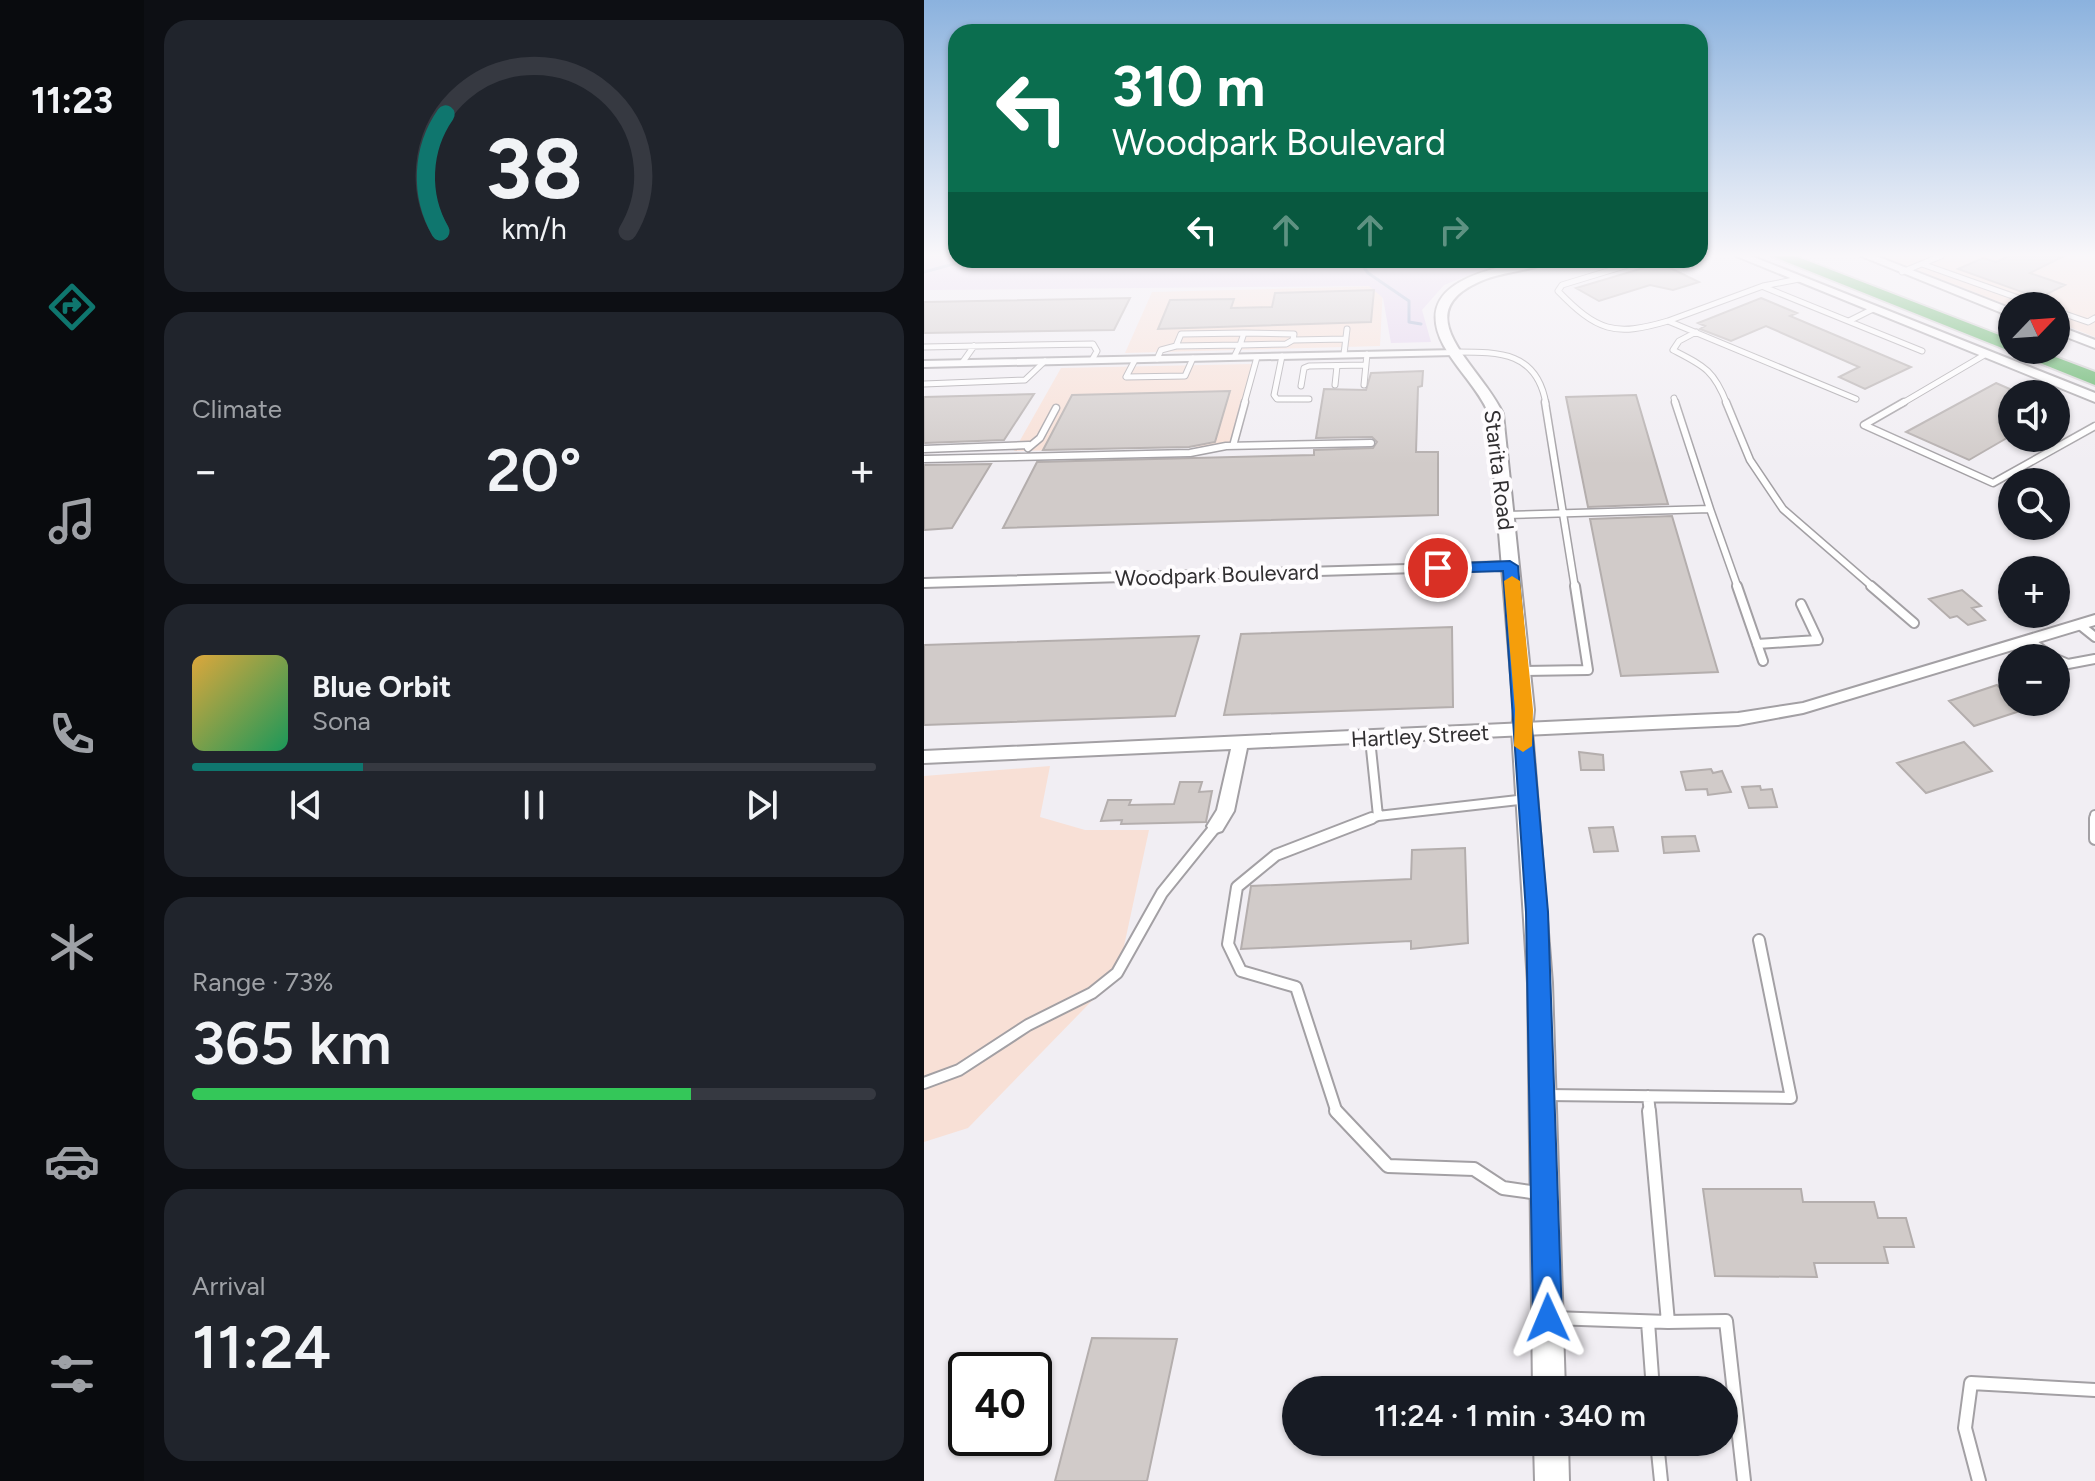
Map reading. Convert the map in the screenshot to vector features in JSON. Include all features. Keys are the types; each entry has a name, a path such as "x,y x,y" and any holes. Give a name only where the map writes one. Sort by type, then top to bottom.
{"highway":[{"path":"1956,325 1998,342"},
{"path":"2070,351 2095,361"},
{"path":"2056,364 2095,379"}],"street":[{"name":"Starita Road","path":"1441,325 1444,337 1488,397 1496,414 1520,671 1537,912 1549,1376"},
{"path":"1913,325 2095,398"},
{"path":"2070,334 2095,344"},
{"path":"924,364 1344,354 1366,359 1454,352"},
{"name":"Woodpark Boulevard","path":"924,583 1510,566"},
{"name":"Hartley Street","path":"924,757 1658,725 1760,716 1803,708 2087,622"},
{"path":"1216,826 1225,811 1240,745"},
{"path":"1551,1456 1552,1481"}],"lane":[{"path":"1595,325 1629,331 1652,325"},
{"path":"1678,325 1856,399"},
{"path":"1859,325 1922,351"},
{"path":"1344,354 1347,329"},
{"path":"1176,346 1181,334 1288,331 1294,334 1293,340"},
{"path":"1696,332 1679,341 1673,350 1706,367 1717,378 1750,460 1783,509 1914,623"},
{"path":"1234,357 1244,333"},
{"path":"1157,359 1161,350 1176,346 1286,344 1293,340 1346,339"},
{"path":"924,347 1093,344 1097,351 1092,360"},
{"path":"962,363 974,346"},
{"path":"1454,352 1493,352 1520,360 1534,368 1542,380 1588,670 1520,671"},
{"path":"1986,354 1864,425 1993,483 2095,426"},
{"path":"1282,356 1274,395 1277,399 1309,399"},
{"path":"1233,446 1257,357"},
{"path":"1135,360 1126,377 1185,376 1193,358"},
{"path":"1301,386 1304,368 1337,366 1366,359 1364,385"},
{"path":"924,384 1025,380 1045,361"},
{"path":"1335,385 1337,366"},
{"path":"1674,398 1763,661"},
{"path":"1023,456 1029,445 1040,438 1056,408"},
{"path":"924,459 1190,453 1233,446 1371,443"},
{"path":"924,449 1029,445"},
{"path":"1506,515 1710,509"},
{"path":"1757,644 1818,640 1801,604"},
{"path":"2087,622 2095,637"},
{"path":"2029,640 2034,644"},
{"path":"2070,664 2095,659"},
{"path":"1370,739 1378,816"},
{"path":"1528,799 1469,803 1378,816 1276,855 1237,887 1228,944 1241,971 1296,987 1338,1117 1388,1166 1474,1169 1503,1188 1545,1193"},
{"path":"2095,815 2095,839"},
{"path":"924,1083 959,1070 1028,1025 1092,993 1117,973 1162,893 1216,826"},
{"path":"1542,1095 1791,1098 1759,940"},
{"path":"1648,1096 1668,1322"},
{"path":"1548,1318 1726,1321 1744,1481"},
{"path":"1648,1322 1652,1376"},
{"path":"1979,1481 1965,1428 1971,1383 2095,1390"},
{"path":"1658,1456 1661,1481"}],"shaded area":[{"path":"1137,325 1381,325 1380,346 1125,353"},
{"path":"1388,325 1426,325 1431,342 1391,343"},
{"path":"2070,325 2095,325 2095,337 2070,327"},
{"path":"1252,364 1230,446 1014,451 1061,368"},
{"path":"1050,766 1040,817 1085,830 1149,830 1118,974 968,1128 924,1142 924,776"}],"building":[{"path":"924,325 1116,325 1114,330 924,333"},
{"path":"1160,325 1276,325 1158,329"},
{"path":"1812,325 1911,367 1865,389 1839,377 1859,367 1766,326 1731,341 1700,329 1705,326"},
{"path":"1423,371 1422,386 1418,387 1416,452 1438,452 1438,515 1003,528 1037,462 1314,455 1314,450 1373,448 1377,442 1372,437 1316,438 1324,389 1366,390 1371,373"},
{"path":"1998,384 1998,443 1969,460 1906,432"},
{"path":"1230,391 1215,442 1189,447 1043,450 1072,395"},
{"path":"1034,394 1004,440 924,443 924,397"},
{"path":"1636,395 1668,504 1588,507 1566,397"},
{"path":"991,464 952,528 924,530 924,465"},
{"path":"1672,516 1718,672 1621,676 1590,519"},
{"path":"1962,590 1981,606 1972,608 1985,620 1968,625 1957,616 1950,618 1929,599"},
{"path":"1452,627 1453,707 1224,715 1241,634"},
{"path":"1199,636 1175,716 924,725 924,645"},
{"path":"1997,685 1998,716 2005,716 1974,726 1949,701"},
{"path":"1964,742 1992,771 1926,793 1897,763"},
{"path":"1579,752 1603,755 1604,770 1581,770"},
{"path":"1711,769 1713,773 1722,771 1731,792 1708,795 1707,789 1686,790 1681,772"},
{"path":"1180,782 1202,782 1199,792 1212,791 1206,822 1121,824 1122,820 1101,821 1108,800 1131,800 1129,805 1174,804"},
{"path":"1760,786 1761,790 1772,789 1777,807 1749,808 1742,787"},
{"path":"1613,827 1618,851 1594,852 1589,828"},
{"path":"1695,836 1699,851 1664,853 1662,837"},
{"path":"1465,848 1468,943 1411,949 1411,941 1241,949 1251,886 1411,879 1412,850"},
{"path":"1703,1189 1801,1189 1803,1202 1874,1202 1878,1218 1906,1218 1914,1247 1884,1247 1888,1263 1814,1263 1817,1277 1715,1276"},
{"path":"1092,1338 1177,1339 1147,1481 1055,1481"}],"slow traffic":[{"path":"1512,581 1524,710 1523,746"}],"route":[{"path":"1438,568 1510,566 1524,710 1522,730 1537,912 1548,1318"}]}
